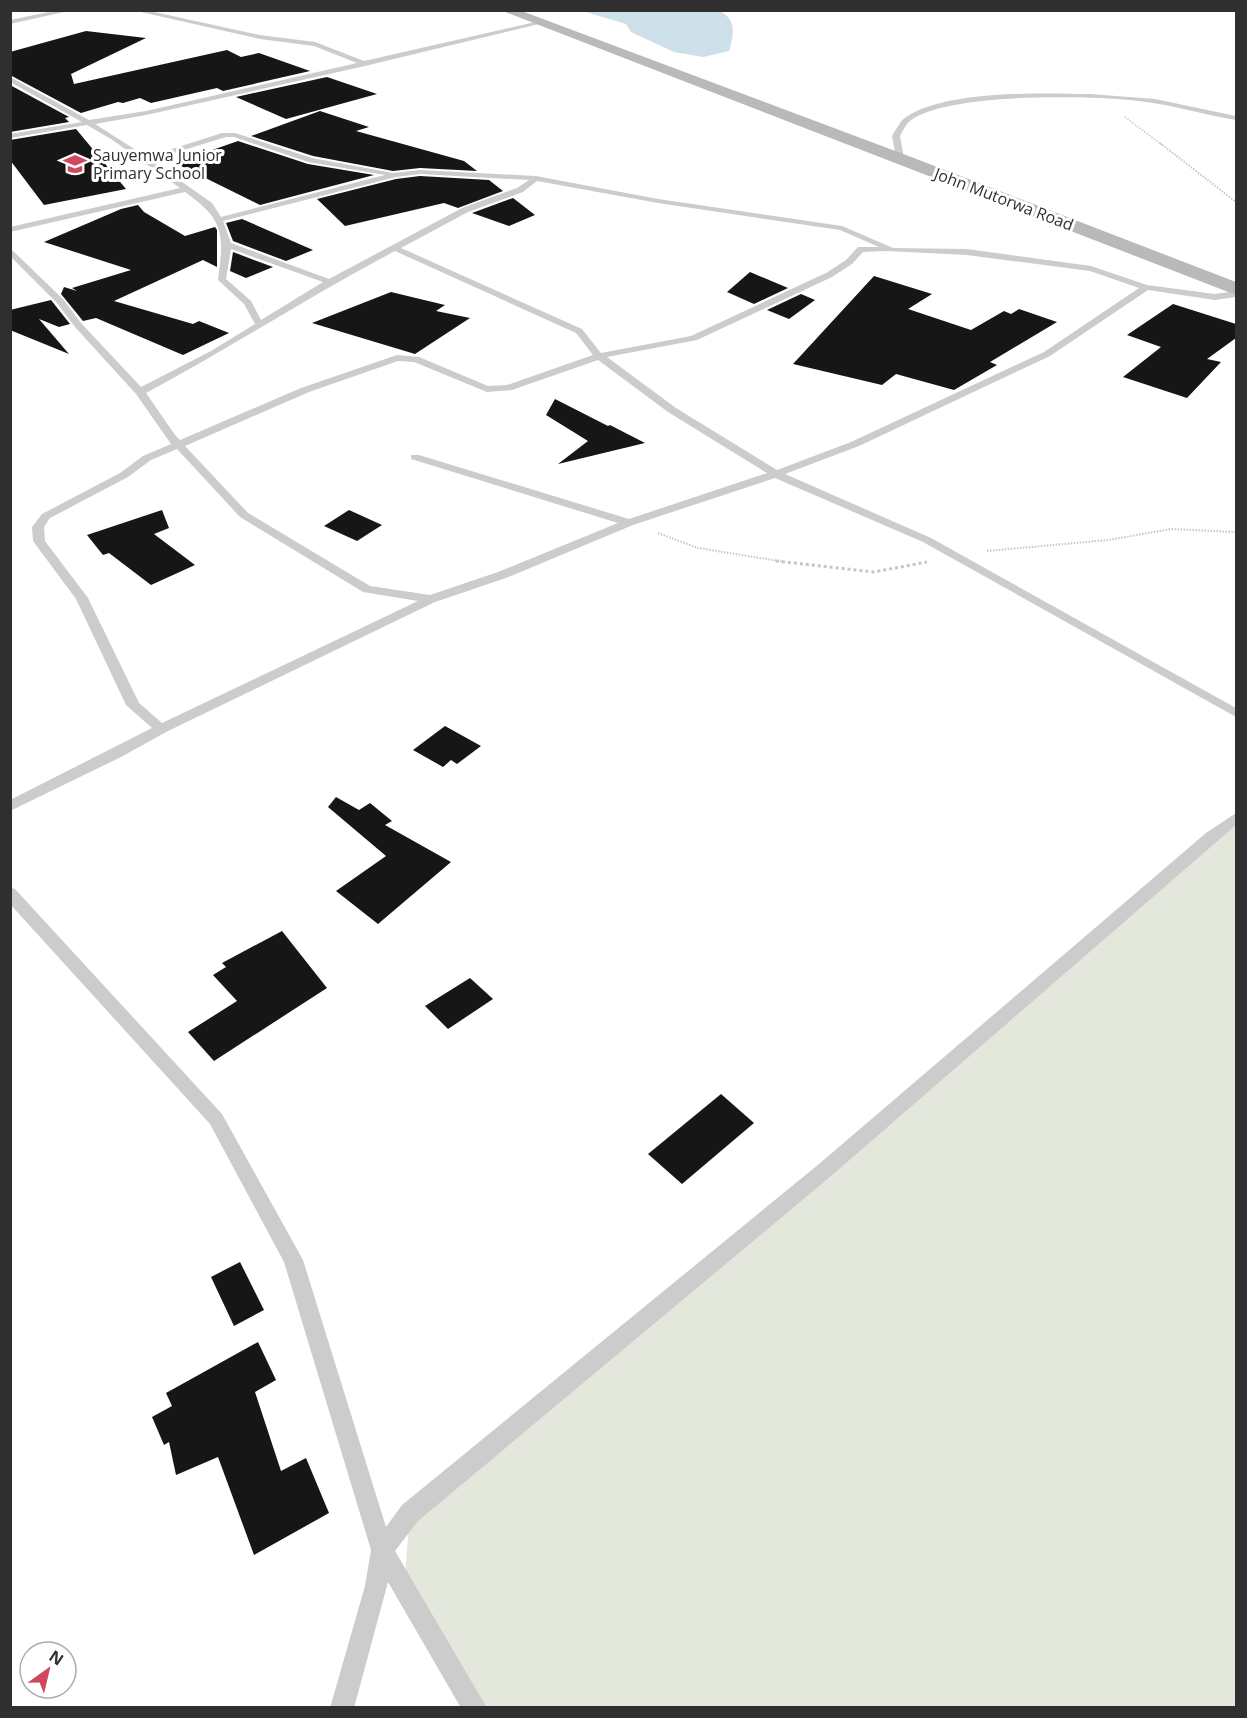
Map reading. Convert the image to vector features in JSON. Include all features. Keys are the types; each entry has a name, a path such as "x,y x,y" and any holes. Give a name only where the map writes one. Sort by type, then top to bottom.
{"street":[{"name":"John Mutorwa Road","path":"506,10 900,158 1236,292"}],"lane":[{"path":"10,22 70,10"},
{"path":"135,10 260,37 315,44 365,64"},
{"path":"10,136 146,113 540,23"},
{"path":"10,80 85,122 118,134 144,160 209,205 219,220 227,245 222,280 248,303 259,324"},
{"path":"900,158 896,135 901,126 922,112 951,103 989,98 1114,96 1147,100 1236,118"},
{"path":"130,125 146,113"},
{"path":"144,160 225,135 235,135 311,160 396,176"},
{"path":"219,220 420,172 537,178 658,201 842,228 892,250"},
{"path":"140,392 214,353 330,282 465,210 520,189 537,178"},
{"path":"10,230 187,189"},
{"path":"227,245 330,282"},
{"path":"395,248 579,331 599,356 672,410 776,474 927,540 1236,713"},
{"path":"161,729 133,705 82,598 39,541 38,527 46,516 124,475 147,458 305,390 397,358 416,359 487,389 508,388 599,356 694,338 829,275 849,262 861,249 967,252 1091,269 1146,287 1215,297 1236,292"},
{"path":"10,250 60,301 78,325 140,392 178,444 243,515 367,589 431,599"},
{"path":"10,806 116,754 161,729 431,599 502,575 629,523 776,474 855,444 1047,354 1146,287"},
{"path":"415,457 629,523"},
{"path":"342,1707 376,1586 382,1550 410,1513 825,1170 1202,844 1236,818"},
{"path":"10,893 216,1119 293,1260 382,1550 475,1707"}],"path":[{"path":"1114,96 1114,105 1119,111 1236,202"}],"shaded area":[{"path":"583,11 720,11 732,23 732,39 729,51 703,57 674,52 631,32 626,24"},
{"path":"1236,818 1236,1707 475,1707 404,1588 410,1513"}],"building":[{"path":"86,31 146,38 71,74 74,84 227,50 241,57 259,53 310,71 223,91 217,88 151,103 140,98 123,103 118,102 81,113 10,75 10,52"},
{"path":"327,77 377,94 286,119 236,97"},
{"path":"10,85 69,117 65,118 69,122 10,132"},
{"path":"320,111 369,127 356,131 464,161 477,171 420,168 393,171 313,156 251,136"},
{"path":"76,129 126,189 44,205 10,160 10,140"},
{"path":"238,141 308,164 374,175 260,205 175,163"},
{"path":"420,176 489,180 503,191 458,208 444,203 345,226 317,199 396,179"},
{"path":"513,198 535,215 509,226 472,213"},
{"path":"138,205 144,212 185,236 215,227 217,230 217,267 203,260 114,301 193,324 199,321 229,333 183,355 96,318 83,321 61,294 64,287 77,291 72,288 131,270 44,242 121,209"},
{"path":"242,219 313,250 286,261 233,241 226,223"},
{"path":"233,252 273,267 246,278 230,271"},
{"path":"750,272 788,288 754,304 727,292"},
{"path":"874,276 932,294 908,309 971,330 1004,311 1011,314 1019,309 1057,322 990,362 997,365 954,390 896,374 882,385 793,364"},
{"path":"391,292 445,305 436,311 470,318 415,354 312,323"},
{"path":"801,294 815,300 789,319 767,310"},
{"path":"51,300 70,324 59,327 39,319 69,354 10,330 10,310"},
{"path":"1173,304 1236,324 1236,338 1207,359 1221,362 1187,398 1123,377 1161,347 1127,335"},
{"path":"555,399 645,443 558,464 588,441 546,415"},
{"path":"162,510 169,528 154,534 195,565 151,585 109,553 103,555 87,535"},
{"path":"349,510 382,525 357,541 324,526"},
{"path":"445,726 481,746 457,764 451,760 443,767 413,750"},
{"path":"336,797 359,810 370,803 392,821 385,825 451,862 378,924 336,891 386,856 328,807"},
{"path":"282,931 327,988 214,1061 188,1032 237,1001 213,975 226,967 222,963"},
{"path":"470,978 493,999 448,1029 425,1006"},
{"path":"721,1094 754,1123 682,1184 648,1154"},
{"path":"240,1262 264,1310 234,1326 211,1277"},
{"path":"258,1342 276,1380 255,1392 281,1471 306,1458 329,1513 254,1555 218,1457 176,1475 169,1442 164,1445 152,1417 172,1406 166,1393"}],"place":[{"name":"Sauyemwa Junior Primary School","path":"75,164"}]}
